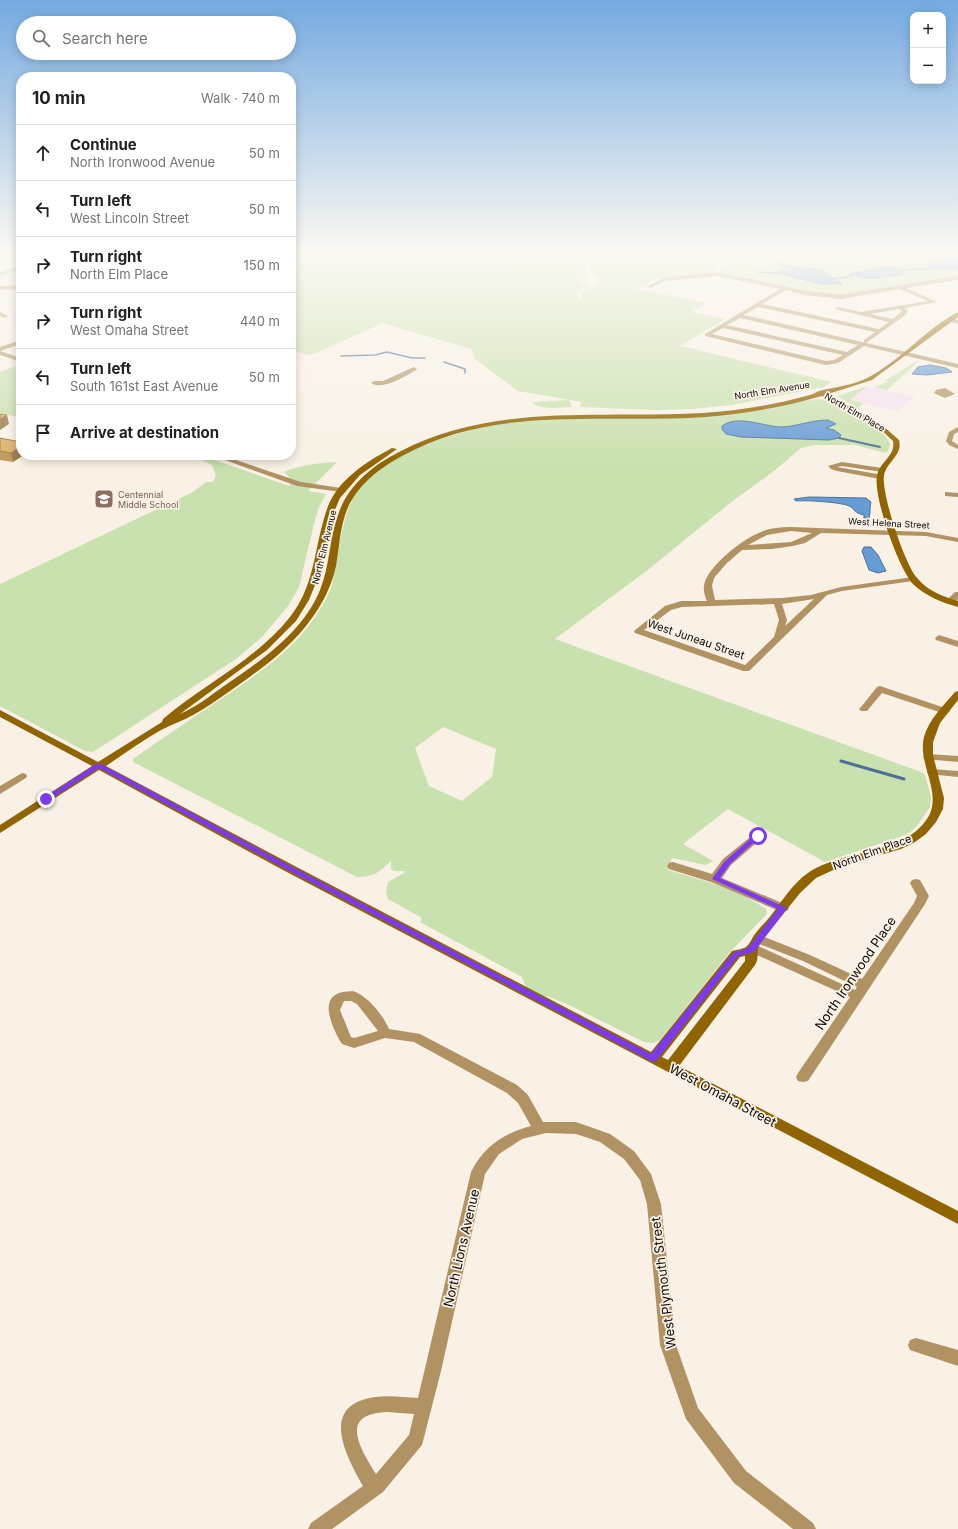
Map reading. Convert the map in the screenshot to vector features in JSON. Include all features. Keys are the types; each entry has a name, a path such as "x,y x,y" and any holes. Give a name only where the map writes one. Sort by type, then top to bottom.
{"main road":[{"name":"North Elm Place","path":"821,393 870,379 946,323"},
{"name":"North Elm Place","path":"821,393 880,426 894,436 897,442 896,450 881,473"},
{"name":"North Elm Avenue","path":"159,727 182,706 253,658 273,641 292,619 302,606 314,582 329,516 342,490 352,478 372,462 396,448 482,421 572,411 652,412 701,410 742,406 801,394 821,393"},
{"name":"North Elm Avenue","path":"159,727 190,713 239,681 273,655 299,629 309,616 324,591 329,575 343,510 353,492 363,479 383,463 429,437"},
{"path":"881,473 881,491 904,564 913,579 929,592 954,603"},
{"path":"342,490 353,492"},
{"name":"North Elm Place","path":"653,1059 736,954 754,945 804,882 812,875 833,866 898,845 922,832 933,817 939,804 939,790 928,757 927,748 930,735 958,694"},
{"name":"West Omaha Street","path":"0,713 284,866 958,1218"},
{"path":"0,830 159,727"},
{"name":"North Elm Place","path":"670,1068 751,962 754,945"}],"street":[{"path":"726,323 707,335 826,363 836,362 891,323"},
{"path":"778,323 908,352 958,365"},
{"path":"844,323 880,331"},
{"path":"722,326 848,354"},
{"path":"0,349 16,344"},
{"path":"0,353 16,358"},
{"path":"374,383 384,383 414,370"},
{"path":"958,429 951,433 949,439 951,444 958,447"},
{"path":"229,460 300,484 342,490"},
{"path":"842,464 881,473 839,470 832,466 842,464"},
{"path":"948,494 958,495"},
{"name":"West Helena Street","path":"711,602 708,584 712,574 750,540 764,533 801,529 935,535 958,540"},
{"path":"741,548 773,547 801,541 813,536 819,531"},
{"path":"711,602 777,601 812,597 841,589 913,579"},
{"path":"778,639 824,594"},
{"path":"954,603 958,594"},
{"path":"777,601 783,620 778,639"},
{"name":"West Juneau Street","path":"711,602 690,603 673,606 638,631 746,669 778,639"},
{"path":"939,638 958,644"},
{"path":"864,708 880,689 945,711"},
{"path":"928,757 958,759"},
{"path":"932,772 958,774"},
{"path":"0,791 22,776"},
{"path":"715,879 727,862 758,836"},
{"path":"673,866 715,879 783,908"},
{"name":"North Ironwood Place","path":"803,1077 919,904 923,896 916,884"},
{"path":"754,945 811,959 865,984"},
{"path":"754,945 858,996"},
{"path":"385,1032 416,1037 512,1089 523,1099 543,1128"},
{"name":"North Lions Avenue","path":"317,1529 374,1488 416,1440 478,1172 494,1150 518,1135 543,1128"},
{"name":"West Plymouth Street","path":"543,1128 576,1128 605,1138 629,1155 646,1178 654,1204 668,1345 692,1413 740,1477 807,1529"},
{"path":"916,1345 958,1358"},
{"path":"374,1488 354,1455 348,1426 350,1418 362,1407 375,1405 424,1406"}],"shaded area":[{"path":"868,386 915,397 898,411 850,400"}],"green space":[{"path":"296,323 382,323 311,355 296,352"},
{"path":"384,323 719,323 680,346 831,382 824,387 731,405 692,409 655,410 579,407 582,402 518,391 475,359 471,349"},
{"path":"919,361 887,390 874,387 888,382 886,380"},
{"path":"16,366 16,417 0,413 0,372"},
{"path":"868,386 850,400 864,403 858,408 837,396"},
{"path":"819,399 826,400 861,418 885,436 890,444 889,449 886,453 855,445 814,445 801,448 649,569 555,639 921,772 925,775 931,797 930,807 916,827 909,833 825,862 728,809 683,844 713,861 706,865 672,858 668,870 706,881 744,896 766,909 767,914 730,952 660,1040 653,1043 644,1042 569,1005 547,996 543,997 526,987 522,977 420,922 422,918 388,899 386,893 388,882 404,873 404,871 394,871 391,869 391,861 373,875 357,877 133,762 133,759 243,684 278,658 309,626 321,608 331,588 343,526 351,502 363,484 370,477 386,465 404,455 422,446 458,434 513,422 551,418 700,417 730,414","holes":["443,727 496,749 492,777 462,801 429,786 415,748"]},
{"path":"569,400 572,407 545,408 532,402"},
{"path":"202,460 214,460 289,486 293,481 284,472 310,465 337,462 308,491 326,494 319,507 314,524 299,587 288,606 263,636 236,659 93,752 85,751 0,706 0,584 193,492 206,482 213,482 216,475 212,465"}],"water":[{"path":"930,365 946,368 952,372 927,375 912,374 918,367"},
{"path":"828,420 836,424 826,428 834,430 841,435 839,438 829,440 741,437 726,434 722,429 722,426 736,421 782,427"},
{"path":"809,497 866,498 871,502 869,518 864,518 864,515 856,512 851,507 839,503 796,501 794,499"},
{"path":"864,547 871,547 878,555 886,571 878,573 869,570 862,551"}],"building":[{"path":"0,414 7,415 0,419"},
{"path":"0,438 16,441 16,450 11,453 0,451"}],"waterway":[{"path":"341,356 375,355 387,352 412,358 425,358"},
{"path":"444,362 465,369 465,373"},
{"path":"839,438 880,447"},
{"path":"841,761 904,779"}],"place":[{"name":"Centennial Middle School","path":"104,499"}],"route":[{"path":"46,799 99,766 284,866 653,1059 736,954 751,950 758,938 783,908 715,879 727,862 752,843 758,836"}]}
